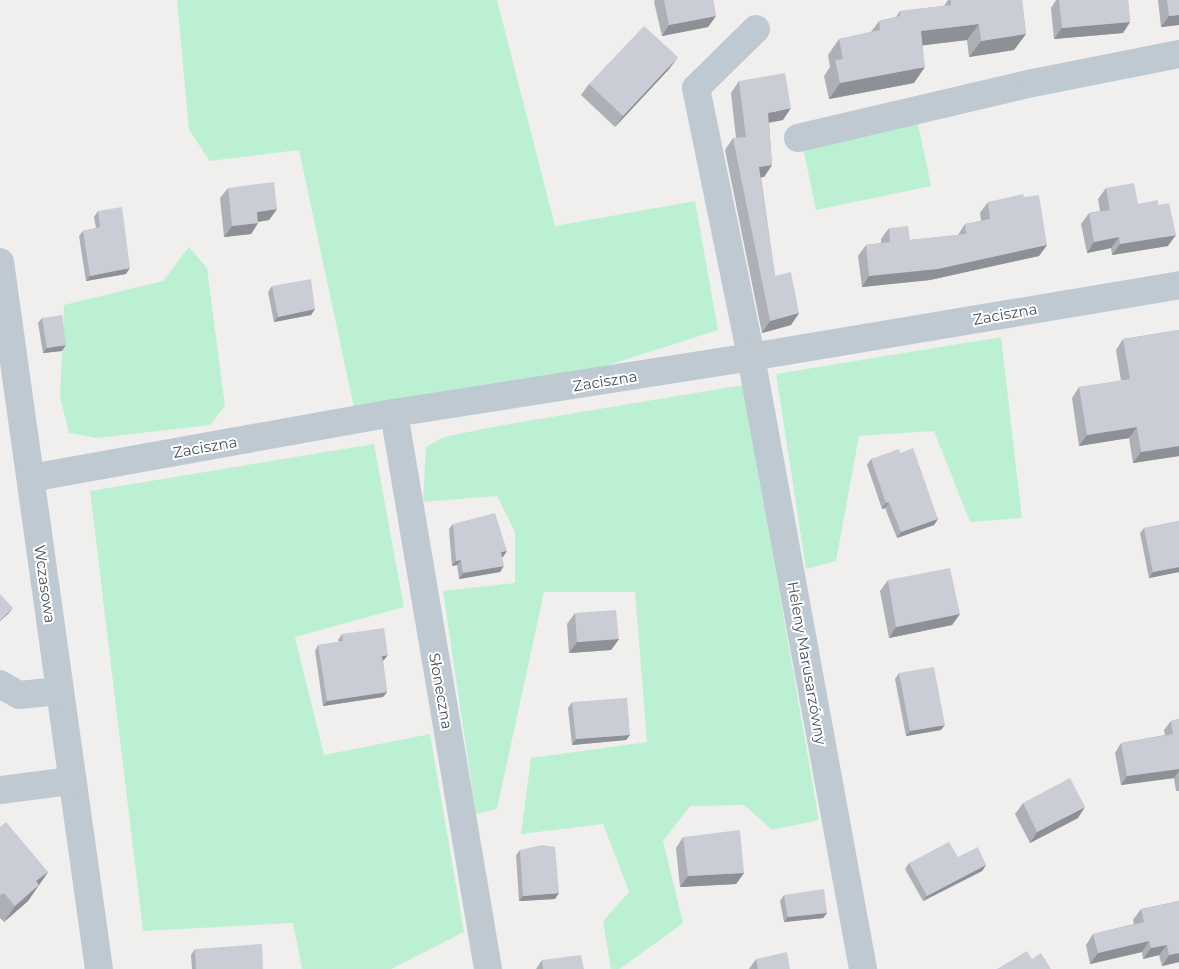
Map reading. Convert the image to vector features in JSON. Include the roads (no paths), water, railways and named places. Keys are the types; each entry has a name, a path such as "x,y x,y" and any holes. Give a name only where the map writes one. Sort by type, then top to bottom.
{"street":[{"name":"Heleny Marusarzówny","path":"756,29 696,88 751,357 863,969"},
{"path":"798,138 1033,83 1179,54"},
{"name":"Wczasowa","path":"0,262 31,478 52,692 65,782 99,969"},
{"name":"Zaciszna","path":"31,478 394,413 751,357 1179,285"},
{"name":"Słoneczna","path":"394,413 488,969"},
{"path":"0,684 19,694 52,692"},
{"path":"0,790 65,782"}]}
